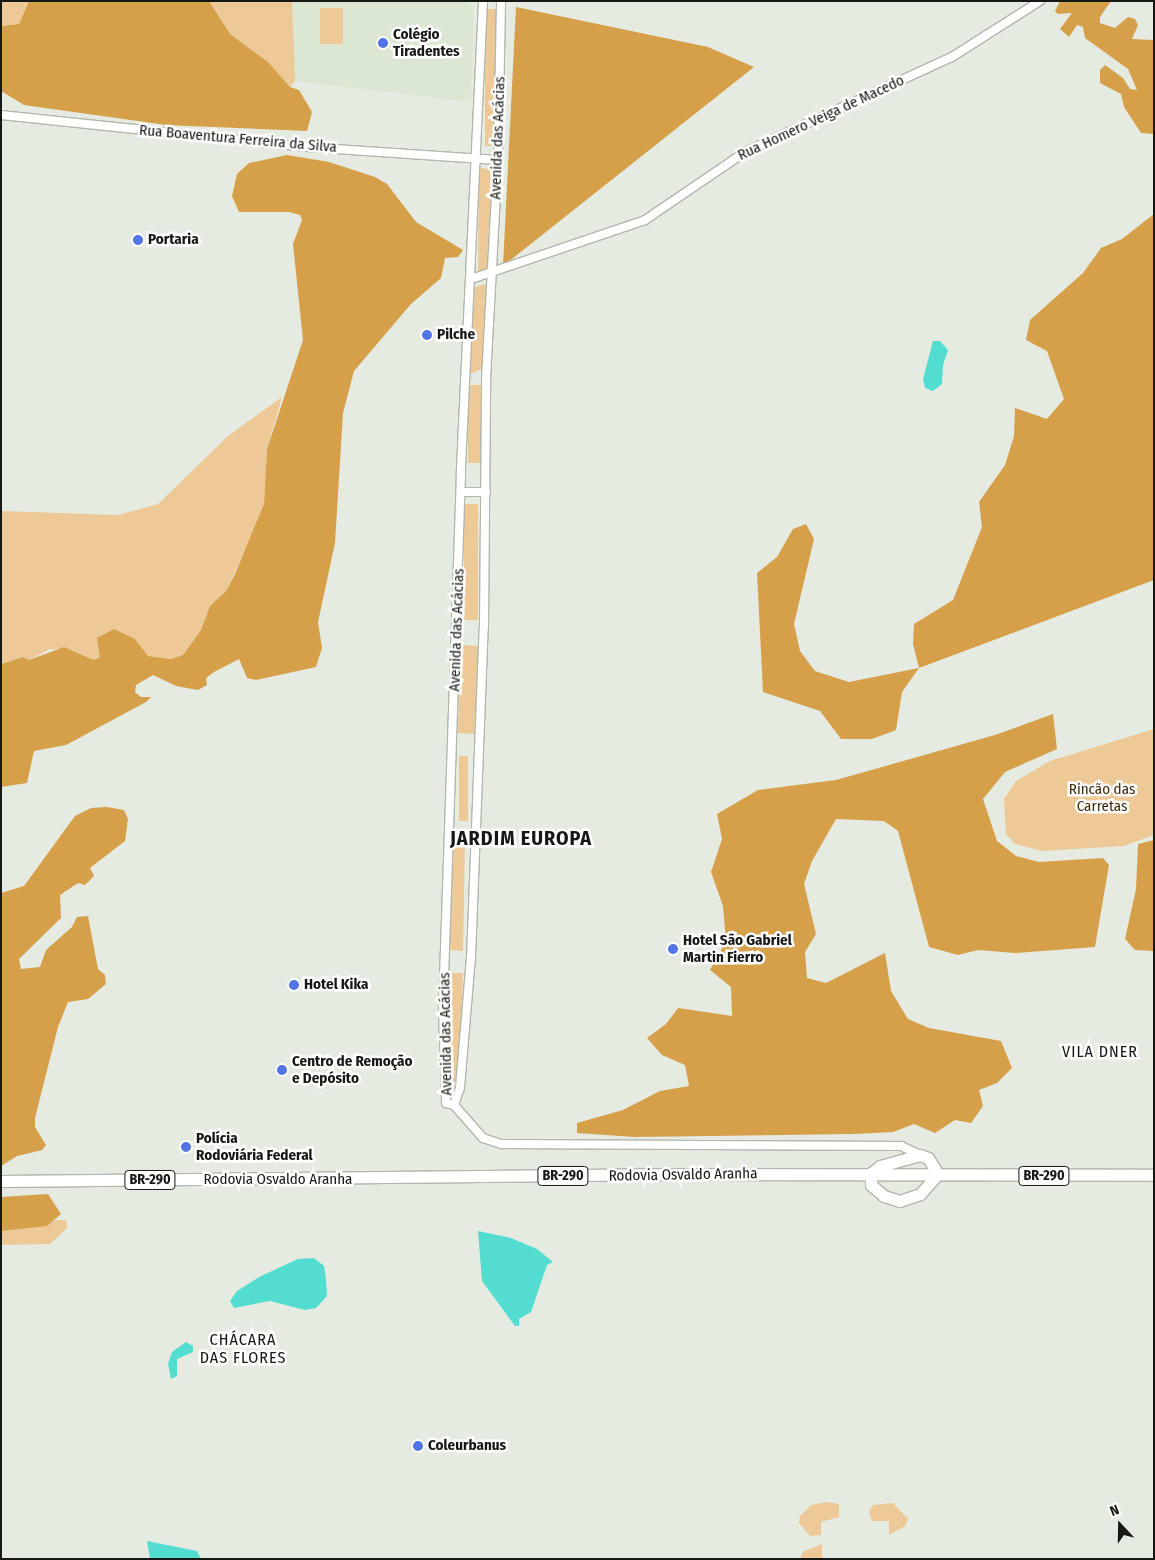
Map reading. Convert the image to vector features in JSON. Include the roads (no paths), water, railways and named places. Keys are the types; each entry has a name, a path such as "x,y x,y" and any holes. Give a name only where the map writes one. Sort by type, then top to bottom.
{"highway":[{"path":"920,1155 933,1163 935,1177 920,1194 900,1201 876,1191 871,1185 870,1173 892,1161 920,1155"},
{"name":"Rodovia Osvaldo Aranha","path":"1,1181 870,1173 935,1177 1154,1175"}],"street":[{"name":"Avenida das Acácias","path":"483,1 461,492 443,1006 446,1103 454,1105 460,1088 471,958 486,492 488,276 498,160 501,1"},
{"name":"Rua Homero Veiga de Macedo","path":"471,279 488,276 645,220 745,152 952,57 1040,1"},
{"name":"Rua Boaventura Ferreira da Silva","path":"1,115 306,147 476,157"},
{"name":"Avenida das Acácias","path":"476,157 498,160"},
{"path":"461,492 486,492"},
{"path":"454,1105 483,1138 502,1144 901,1146 920,1155"}],"water":[{"path":"933,341 940,341 948,350 943,365 942,384 933,391 925,388 923,379"},
{"path":"478,1231 511,1238 537,1249 553,1262 547,1265 531,1312 519,1319 519,1326 515,1326 482,1281"},
{"path":"314,1258 324,1266 327,1296 316,1308 305,1310 270,1301 234,1308 230,1301 237,1291 259,1277 298,1259"},
{"path":"186,1342 193,1346 193,1352 177,1359 177,1376 171,1379 168,1364 172,1352"},
{"path":"147,1541 197,1551 201,1559 150,1559"}],"place":[{"name":"Colégio Tiradentes","path":"383,43"},
{"name":"Portaria","path":"138,240"},
{"name":"Pilche","path":"427,335"},
{"name":"Hotel São Gabriel Martin Fierro","path":"673,949"},
{"name":"Hotel Kika","path":"294,985"},
{"name":"Centro de Remoção e Depósito","path":"282,1070"},
{"name":"Polícia Rodoviária Federal","path":"186,1147"},
{"name":"Coleurbanus","path":"418,1446"}],"district":[{"name":"JARDIM EUROPA","path":"521,838"},
{"name":"VILA DNER","path":"1100,1052"},
{"name":"CHÁCARA DAS FLORES","path":"243,1349"}],"park label":[{"name":"Rincão das Carretas","path":"1102,798"}]}
